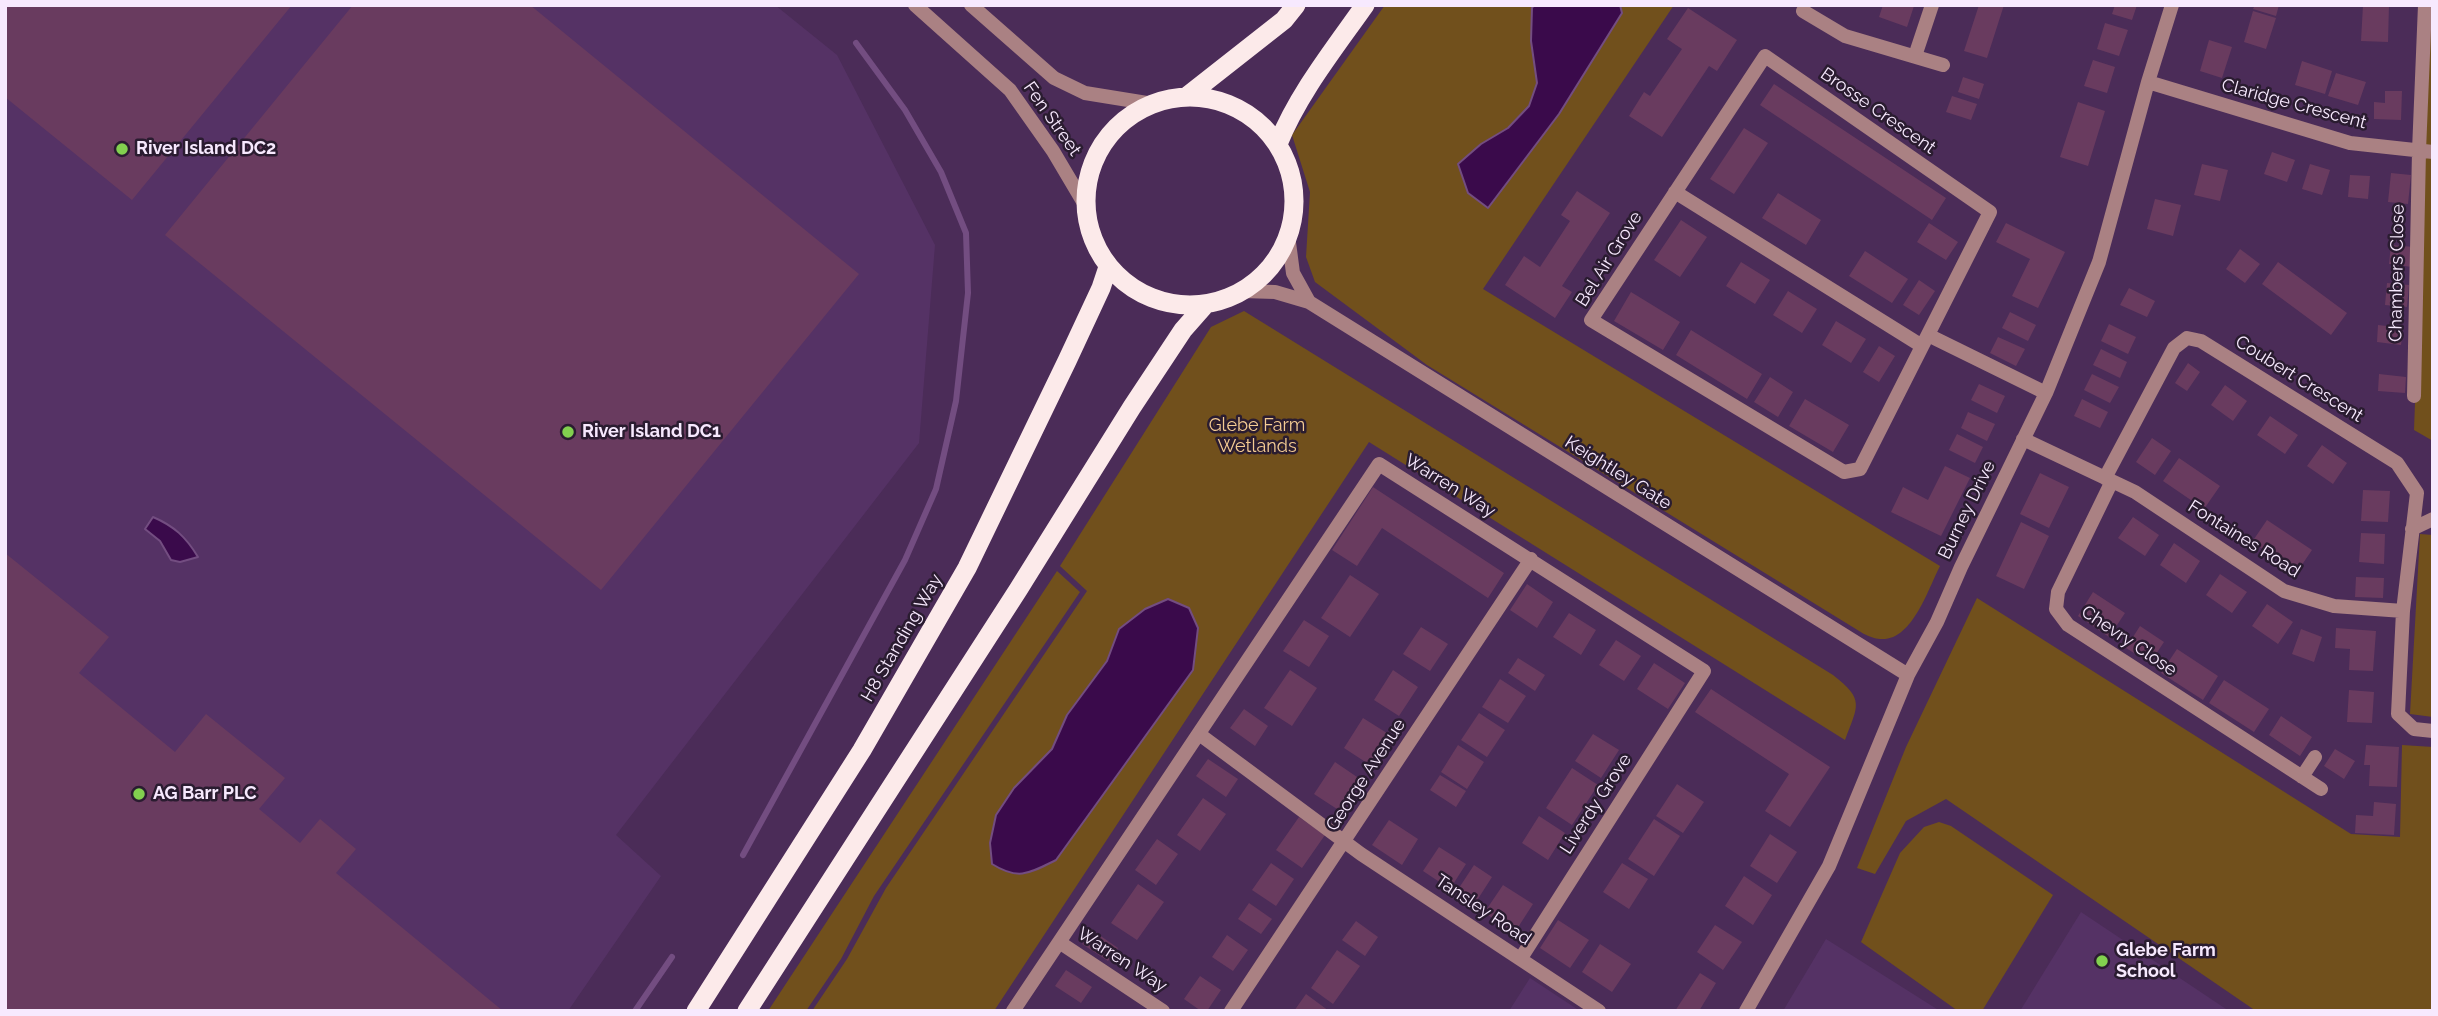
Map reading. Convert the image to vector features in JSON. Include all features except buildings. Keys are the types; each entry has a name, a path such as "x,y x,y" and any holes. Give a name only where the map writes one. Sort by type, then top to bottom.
{"highway":[{"path":"1278,144 1286,123 1366,5"},
{"path":"1186,97 1218,74 1290,12"},
{"path":"1186,97 1222,102 1253,118 1278,144 1290,173 1294,204 1288,235 1278,257 1262,277 1224,300 1205,305 1169,303 1135,290 1108,267 1092,238 1086,205 1090,173 1103,144 1125,120 1153,104 1186,97"},
{"name":"H8 Standing Way","path":"695,1011 862,750 961,579 1067,361 1108,267"},
{"path":"747,1011 1018,590 1132,407 1182,330 1205,305"}],"street":[{"name":"Fen Street","path":"915,5 1010,90 1053,151 1086,205"},
{"name":"Fen Street","path":"971,5 1054,78 1085,93 1153,104"},
{"path":"1915,56 1932,5"},
{"name":"Burney Drive","path":"1745,1011 1829,866 1908,676 1937,622 2046,393 2099,262 2172,5"},
{"name":"Chambers Close","path":"2414,396 2426,151 2425,5"},
{"path":"1803,11 1845,36 1943,65"},
{"name":"Brosse Crescent","path":"1675,192 1765,56 1990,212 1925,341"},
{"name":"Claridge Crescent","path":"2148,82 2338,140 2426,151"},
{"path":"1675,192 1925,341 2046,393"},
{"name":"Bel Air Grove","path":"1675,192 1591,320 1844,472 1860,469 1925,341"},
{"name":"Keightley Gate","path":"1288,235 1293,273 1309,302"},
{"name":"Keightley Gate","path":"1242,291 1275,292 1309,302 1908,676"},
{"name":"Coubert Crescent","path":"2108,480 2174,348 2187,338 2202,341 2397,463 2417,493 2403,611"},
{"name":"Fontaines Road","path":"2023,439 2135,492 2284,591 2334,606 2403,611"},
{"name":"Warren Way","path":"1013,1011 1379,464 1704,671"},
{"name":"Chevry Close","path":"2108,480 2058,592 2056,609 2068,625 2321,789"},
{"path":"2412,529 2433,519"},
{"name":"George Avenue","path":"1231,1011 1531,559"},
{"path":"2403,611 2398,714 2414,729 2433,731"},
{"name":"Liverdy Grove","path":"1521,958 1704,671"},
{"path":"1199,734 1345,841"},
{"path":"2302,777 2315,757"},
{"name":"Tansley Road","path":"1345,841 1599,1011"},
{"name":"Warren Way","path":"1059,942 1163,1011"}],"shaded area":[{"path":"5,5 775,5 837,55 935,245 919,443 616,835 661,876 568,1011 5,1011"},
{"path":"1534,5 1620,5 1622,13 1559,114 1488,208 1468,193 1458,164 1481,144 1508,128 1529,106 1537,83 1531,41"},
{"path":"153,517 179,533 198,557 180,562 171,560 160,541 145,529"},
{"path":"1168,599 1189,608 1198,628 1193,670 1056,860 1017,874 992,864 990,843 996,815 1014,788 1052,749 1067,715 1107,661 1119,629 1145,609"},
{"name":"Glebe Farm School","path":"2081,912 2229,1011 2020,1011"},
{"path":"1826,939 1940,1011 1783,1011"},
{"path":"1530,978 1580,1011 1509,1011"}],"green space":[{"path":"1385,5 1674,5 1483,289 1940,566 1918,612 1901,632 1891,638 1880,639 1864,634 1427,365 1315,282 1306,257 1310,192 1292,135"},
{"path":"2429,5 2433,5 2433,147 2423,147"},
{"path":"2424,156 2433,157 2433,441 2414,430"},
{"name":"Glebe Farm Wetlands","path":"1244,311 1833,675 1850,691 1856,704 1845,740 1369,442 994,1011 812,1011 847,959 886,888 1087,591 1060,566 1211,327"},
{"path":"2420,534 2433,535 2433,717 2410,714"},
{"path":"1057,571 1080,592 874,896 841,959 806,1011 768,1011"},
{"path":"1977,598 2351,834 2400,837 2402,745 2433,747 2433,1011 2256,1011 1946,799 1906,821 1875,874 1857,868 1906,747"},
{"path":"1939,822 1951,826 2053,895 1982,1011 1958,1011 1861,942 1900,853 1924,827"}],"waterway":[{"path":"743,855 905,560 936,489 956,401 968,293 966,233 941,172 905,110 856,43"},
{"path":"635,1011 672,957"}],"place":[{"name":"River Island DC2","path":"122,149"},
{"name":"River Island DC1","path":"568,432"},
{"name":"AG Barr PLC","path":"139,794"},
{"name":"Glebe Farm School","path":"2102,961"}]}
